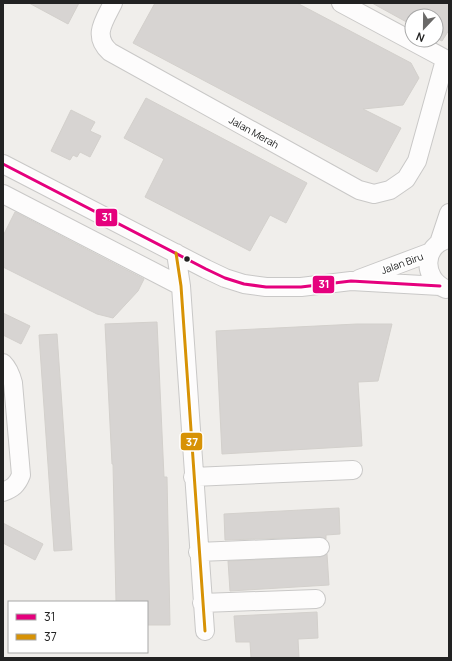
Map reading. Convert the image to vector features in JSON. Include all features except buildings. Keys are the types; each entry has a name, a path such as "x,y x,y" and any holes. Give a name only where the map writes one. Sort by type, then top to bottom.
{"street":[{"name":"Jalan Merah","path":"112,3 100,33 104,47 110,52 360,190 374,194 390,190 406,179 417,161 447,61"},
{"path":"341,3 447,61"},
{"name":"Jalan Biru","path":"3,164 225,278 244,284 301,287 351,281 445,288"},
{"path":"3,194 181,286"},
{"path":"445,288 434,281 428,267 428,259 440,245 449,213"},
{"name":"Jalan Biru","path":"351,281 440,245"},
{"path":"176,253 181,286 198,552 205,631"},
{"path":"3,363 8,368 13,383 21,475 18,483 12,488 3,492"},
{"path":"193,477 353,470"},
{"path":"198,552 320,547"},
{"path":"202,603 316,599"}],"transit line":[{"name":"31","path":"3,164 206,269 225,278 244,284 266,287 301,287 351,281 440,286"},
{"name":"37","path":"176,253 181,286 205,631"}]}
